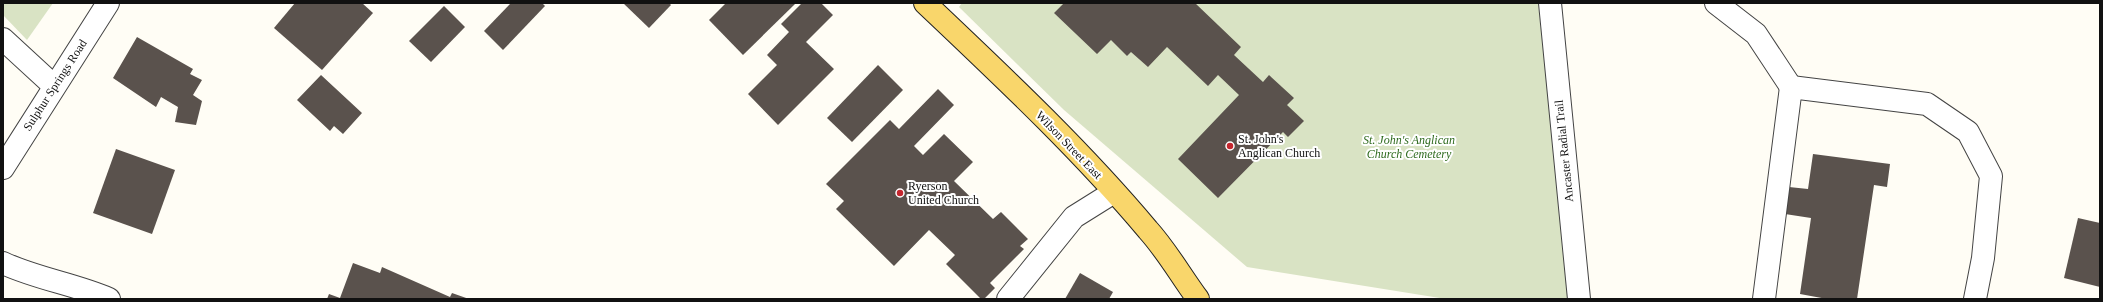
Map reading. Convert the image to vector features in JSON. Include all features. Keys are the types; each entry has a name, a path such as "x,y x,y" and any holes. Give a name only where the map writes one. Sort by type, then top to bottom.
{"main road":[{"name":"Wilson Street East","path":"925,3 1052,127 1150,231 1198,299"}],"street":[{"name":"Sulphur Springs Road","path":"3,168 108,3"},
{"name":"Ancaster Radial Trail","path":"1550,3 1579,299"},
{"path":"1716,3 1756,34 1791,87 1764,299"},
{"path":"3,39 54,86"},
{"path":"1791,87 1927,104 1968,132 1991,176 1983,258 1975,299"},
{"path":"1008,299 1074,217 1114,192"},
{"path":"3,263 21,271 89,290 110,299"}],"green space":[{"path":"3,3 53,3 27,40 3,15"},
{"name":"St. John's Anglican Church Cemetery","path":"962,3 1538,3 1571,299 1446,299 1247,267 1064,110 959,7"}],"building":[{"path":"295,3 362,3 373,13 322,70 274,28"},
{"path":"511,3 542,3 545,6 503,50 484,31"},
{"path":"623,3 669,3 671,5 649,28"},
{"path":"726,3 795,4 743,55 709,20"},
{"path":"802,3 821,3 833,15 806,42 834,69 778,125 748,94 777,65 767,55 789,32 781,24"},
{"path":"1064,3 1195,3 1241,47 1234,55 1263,82 1269,75 1294,98 1287,105 1304,121 1288,137 1283,132 1218,198 1178,159 1239,95 1218,75 1208,86 1167,47 1148,67 1131,52 1127,56 1111,40 1097,54 1054,13"},
{"path":"444,6 465,27 431,62 409,41"},
{"path":"137,37 193,69 190,74 202,80 193,95 202,101 196,125 175,122 178,107 161,97 156,107 113,78"},
{"path":"878,65 903,90 852,142 827,118"},
{"path":"321,75 362,113 343,134 334,126 330,131 297,100"},
{"name":"Ryerson United Church","path":"938,89 954,105 914,146 923,155 944,134 973,162 954,181 993,219 1001,212 1028,239 1020,246 1024,249 990,283 995,288 984,299 981,299 946,264 955,255 929,230 894,266 836,209 844,201 826,184 890,120 899,129"},
{"path":"116,149 175,170 152,234 93,213"},
{"path":"1813,154 1890,164 1887,187 1874,185 1857,299 1827,299 1800,294 1811,218 1785,214 1789,187 1808,189"},
{"path":"2078,218 2100,223 2100,287 2064,278"},
{"path":"353,263 380,273 382,267 450,297 452,293 469,299 327,299 329,294 340,298"},
{"path":"1080,273 1113,292 1109,299 1065,299"}],"place":[{"name":"St. John's Anglican Church","path":"1230,146"},
{"name":"Ryerson United Church","path":"900,193"}]}
